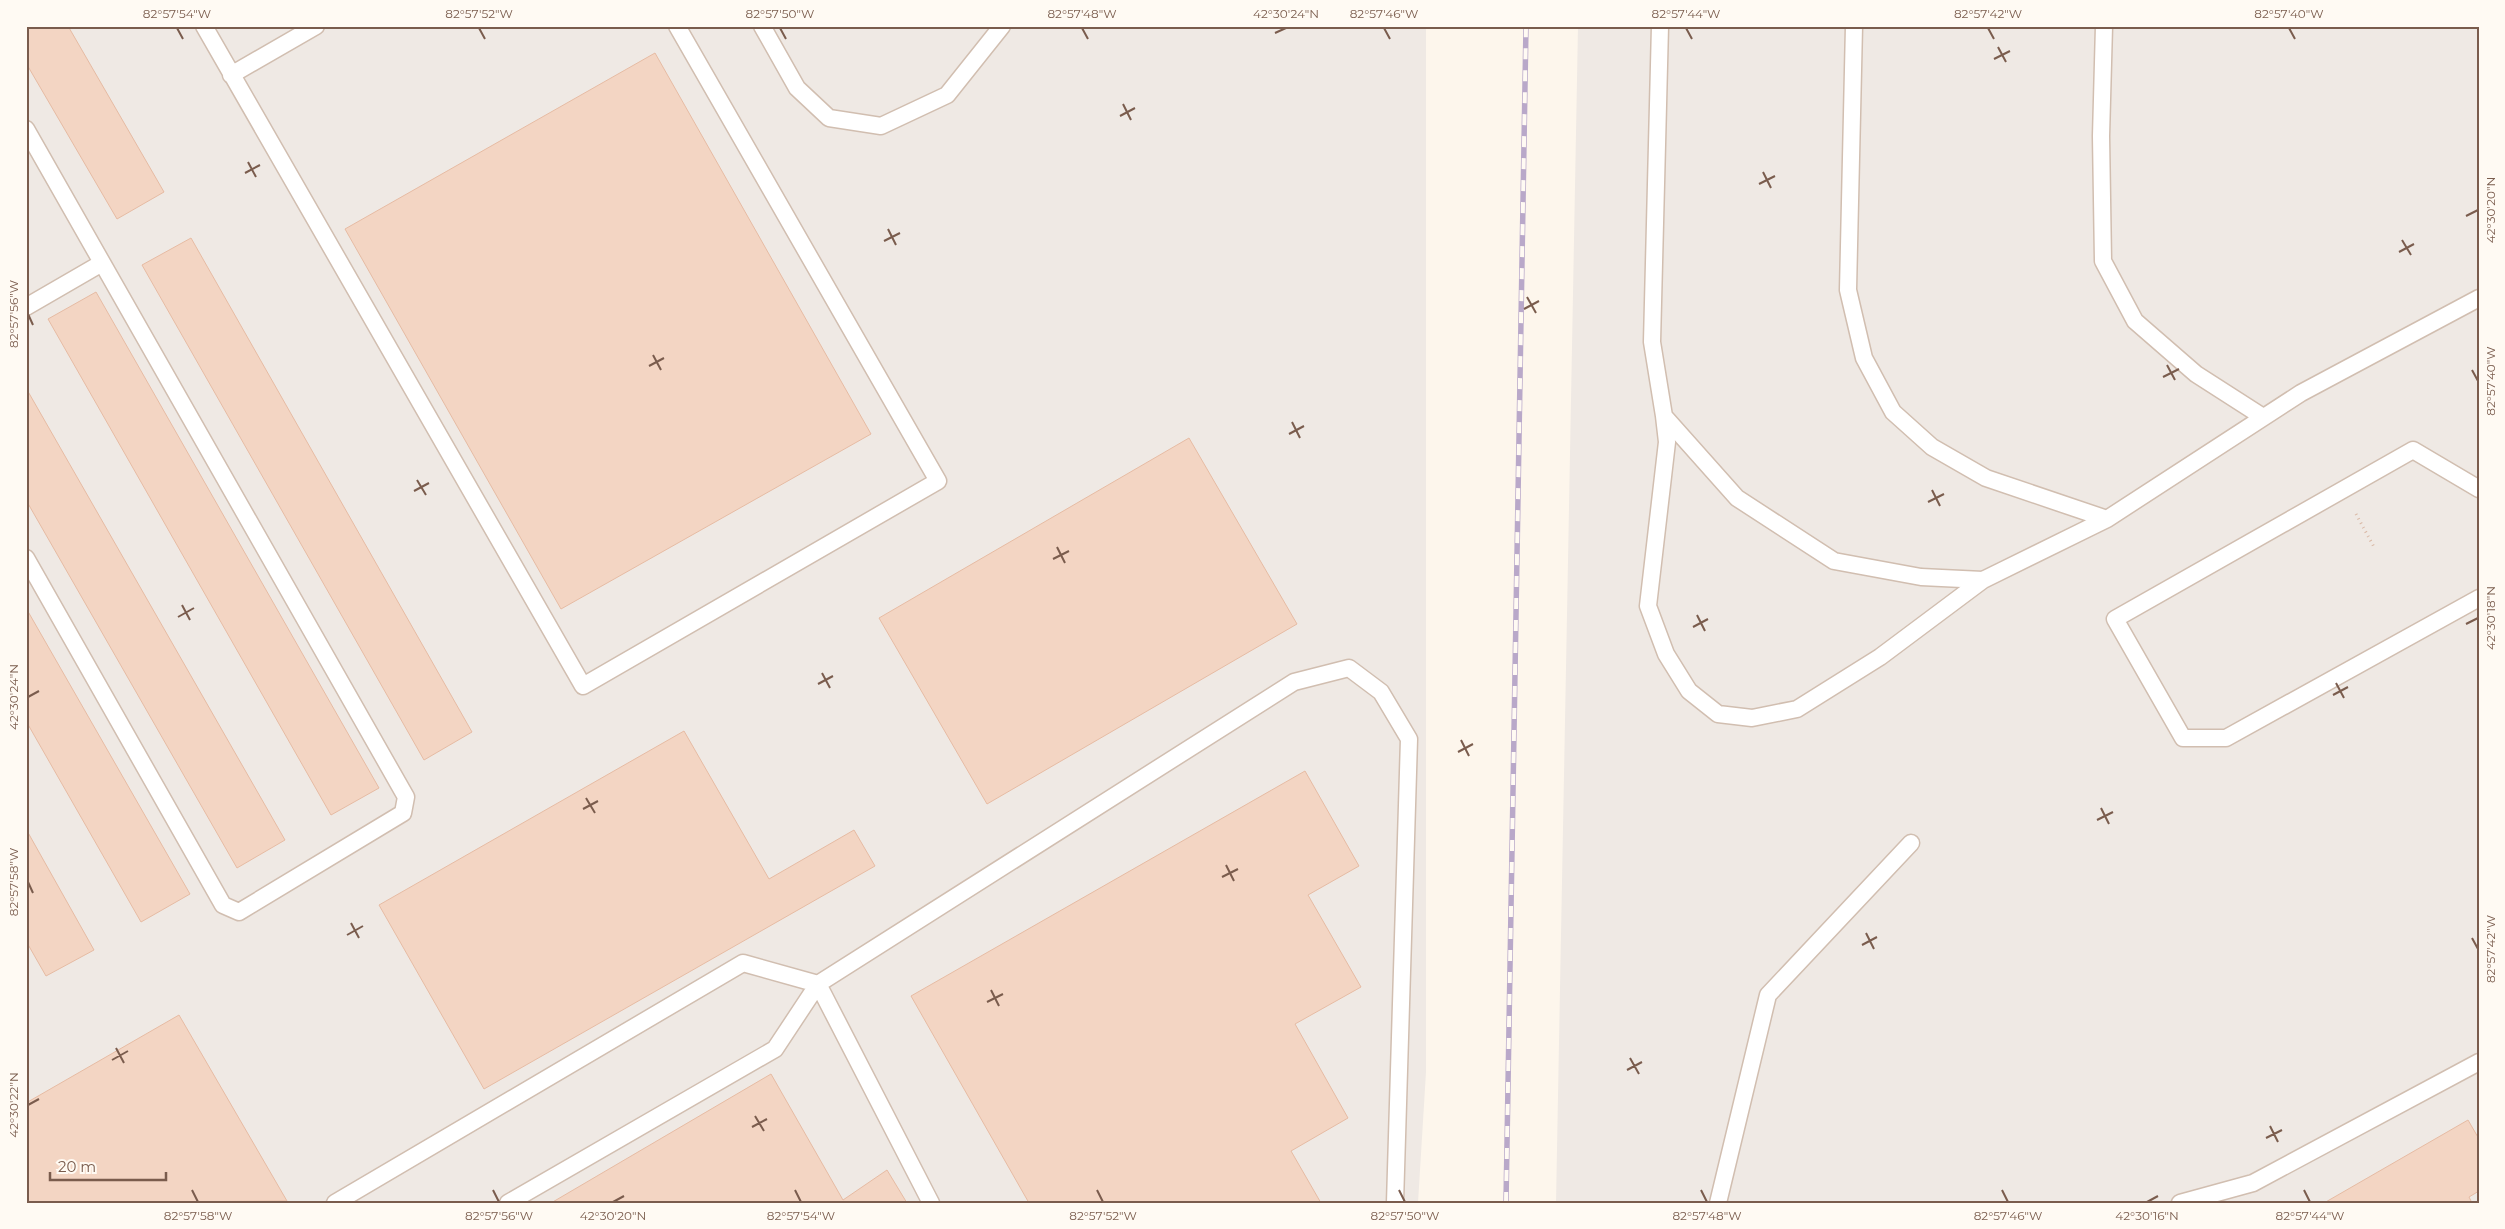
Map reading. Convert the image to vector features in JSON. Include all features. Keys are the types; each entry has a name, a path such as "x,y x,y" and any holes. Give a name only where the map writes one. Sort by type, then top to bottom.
{"lane":[{"path":"204,26 583,686 938,481 677,26"},
{"path":"232,75 316,26"},
{"path":"762,26 797,88 829,118 881,126 947,95 1002,26"},
{"path":"1660,26 1652,342 1667,442 1648,606 1666,654 1689,691 1718,714 1752,718 1797,709 1880,657 1983,580 2107,520 2301,393 2479,298"},
{"path":"1854,26 1848,290 1864,358 1892,412 1932,447 1986,478 2107,520"},
{"path":"2104,26 2102,136 2103,261 2135,321 2196,374 2263,417"},
{"path":"26,129 406,797 403,813 239,912 223,905 26,558"},
{"path":"26,307 102,263"},
{"path":"1664,416 1737,498 1834,561 1921,578 1983,580"},
{"path":"2479,488 2413,450 2115,619 2183,738 2226,738 2479,598"},
{"path":"508,1203 775,1049 818,984 1294,682 1350,668 1381,692 1409,739 1395,1203"},
{"path":"1718,1203 1768,995 1911,844"},
{"path":"335,1203 353,1198 743,963 818,984 931,1203"},
{"path":"2180,1203 2253,1183 2479,1062"}],"path":[{"path":"2357,515 2374,547"}],"shaded area":[{"path":"26,26 1426,26 1426,1072 1418,1203 26,1203"},
{"path":"1578,26 2479,26 2479,1203 1556,1203"}],"building":[{"path":"26,26 68,26 164,192 117,219 26,63"},
{"path":"655,53 871,434 561,609 345,229"},
{"path":"191,238 472,732 424,760 142,265"},
{"path":"96,292 379,788 331,815 48,319"},
{"path":"26,388 285,840 237,868 26,500"},
{"path":"1189,438 1297,624 987,804 879,618"},
{"path":"26,608 190,894 141,922 26,721"},
{"path":"684,731 769,879 854,830 875,866 484,1089 379,905"},
{"path":"1305,771 1359,866 1308,895 1361,987 1295,1024 1348,1118 1291,1151 1321,1203 1029,1203 911,996"},
{"path":"26,829 94,950 46,976 26,941"},
{"path":"179,1015 287,1201 26,1203 26,1103"},
{"path":"771,1074 843,1200 887,1170 907,1203 551,1203"},
{"path":"2468,1120 2479,1139 2479,1191 2469,1197 2472,1203 2324,1203"}],"railway":[{"path":"1506,1203 1526,26"}]}
